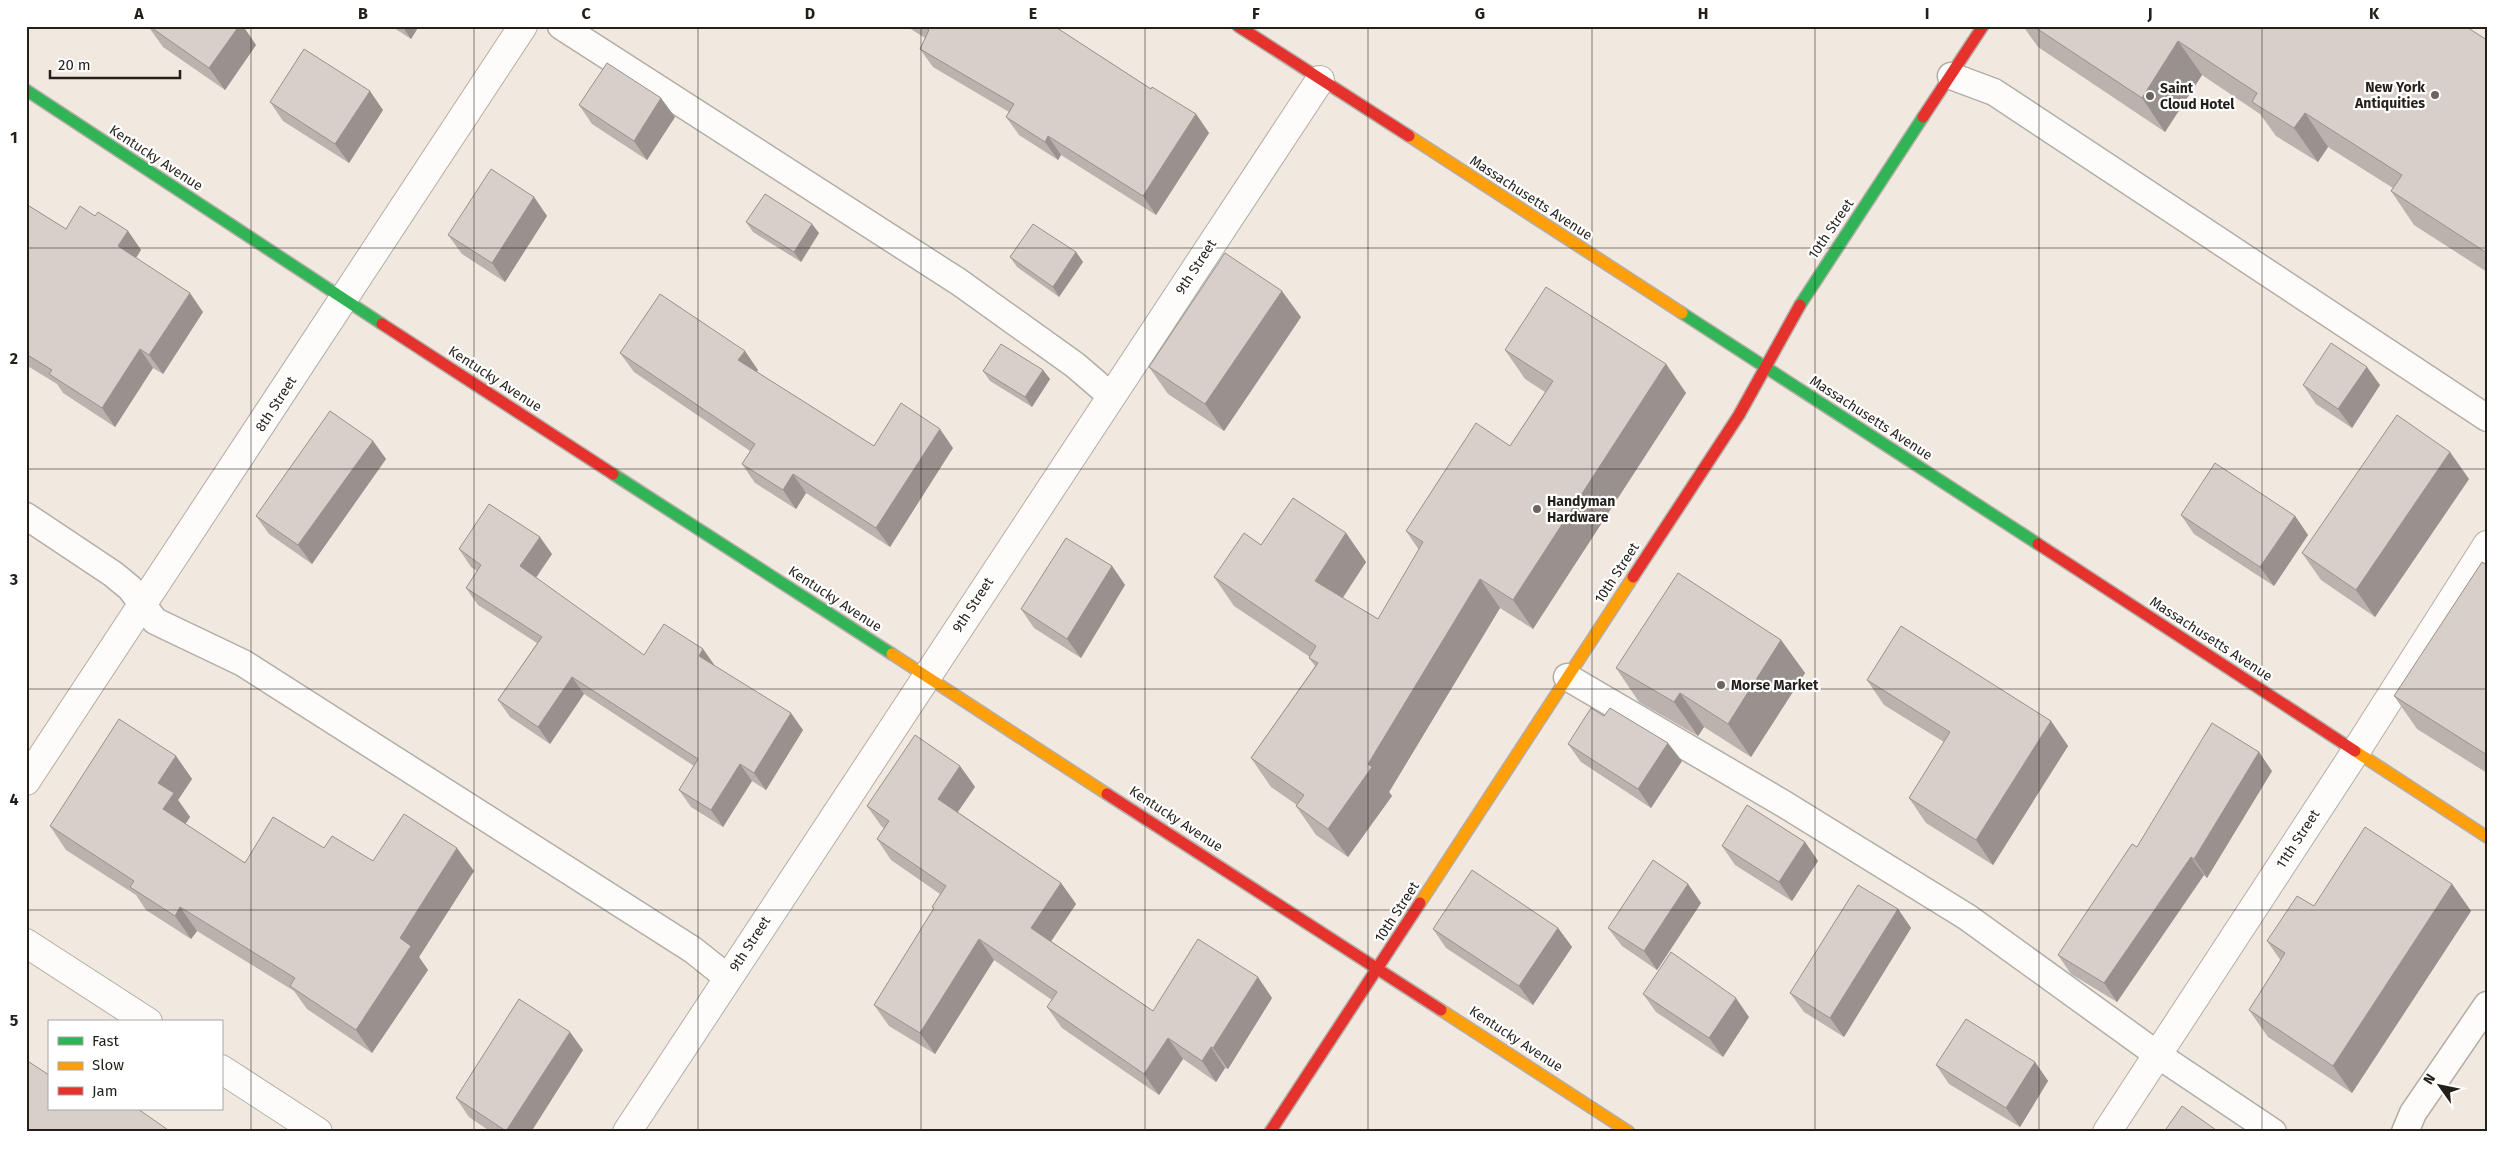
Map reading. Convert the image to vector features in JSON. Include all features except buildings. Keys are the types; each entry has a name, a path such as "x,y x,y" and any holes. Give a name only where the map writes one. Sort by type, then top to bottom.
{"street":[{"name":"8th Street","path":"26,781 524,26"},
{"name":"Massachusetts Avenue","path":"1238,26 2487,837"},
{"name":"10th Street","path":"1270,1132 1379,968 1738,415 1798,306 1983,26"},
{"name":"9th Street","path":"627,1132 1320,80"},
{"name":"Kentucky Avenue","path":"26,90 345,300 1379,968 1629,1132"},
{"name":"11th Street","path":"2107,1132 2356,751 2487,545"},
{"path":"26,943 145,1020"},
{"path":"222,1070 318,1132"}],"lane":[{"path":"561,26 959,282 1075,365 1111,396"},
{"path":"1951,76 1994,92 2487,418"},
{"path":"26,516 113,574 130,588 155,621 243,663 684,945 728,978"},
{"path":"1567,677 1784,804 1967,917 2158,1055 2272,1132"},
{"path":"2405,1132 2413,1113 2487,1005"}],"traffic: fast":[{"path":"26,90 382,324"},
{"path":"1800,305 1923,117"},
{"path":"1682,313 2038,544"},
{"path":"613,474 892,654"}],"traffic: slow":[{"path":"1409,136 1682,313"},
{"path":"1420,903 1633,577"},
{"path":"892,654 1107,794"},
{"path":"2355,751 2487,837"},
{"path":"1441,1010 1629,1132"}],"traffic: jam":[{"path":"1238,26 1409,136"},
{"path":"1923,117 1983,26"},
{"path":"1633,577 1739,415 1800,305"},
{"path":"382,324 613,474"},
{"path":"2038,544 2355,751"},
{"path":"1107,794 1441,1010"},
{"path":"1270,1132 1420,903"}],"place":[{"name":"New York Antiquities","path":"2435,95"},
{"name":"Saint Cloud Hotel","path":"2150,96"},
{"name":"Handyman Hardware","path":"1537,509"},
{"name":"Morse Market","path":"1721,685"}]}
